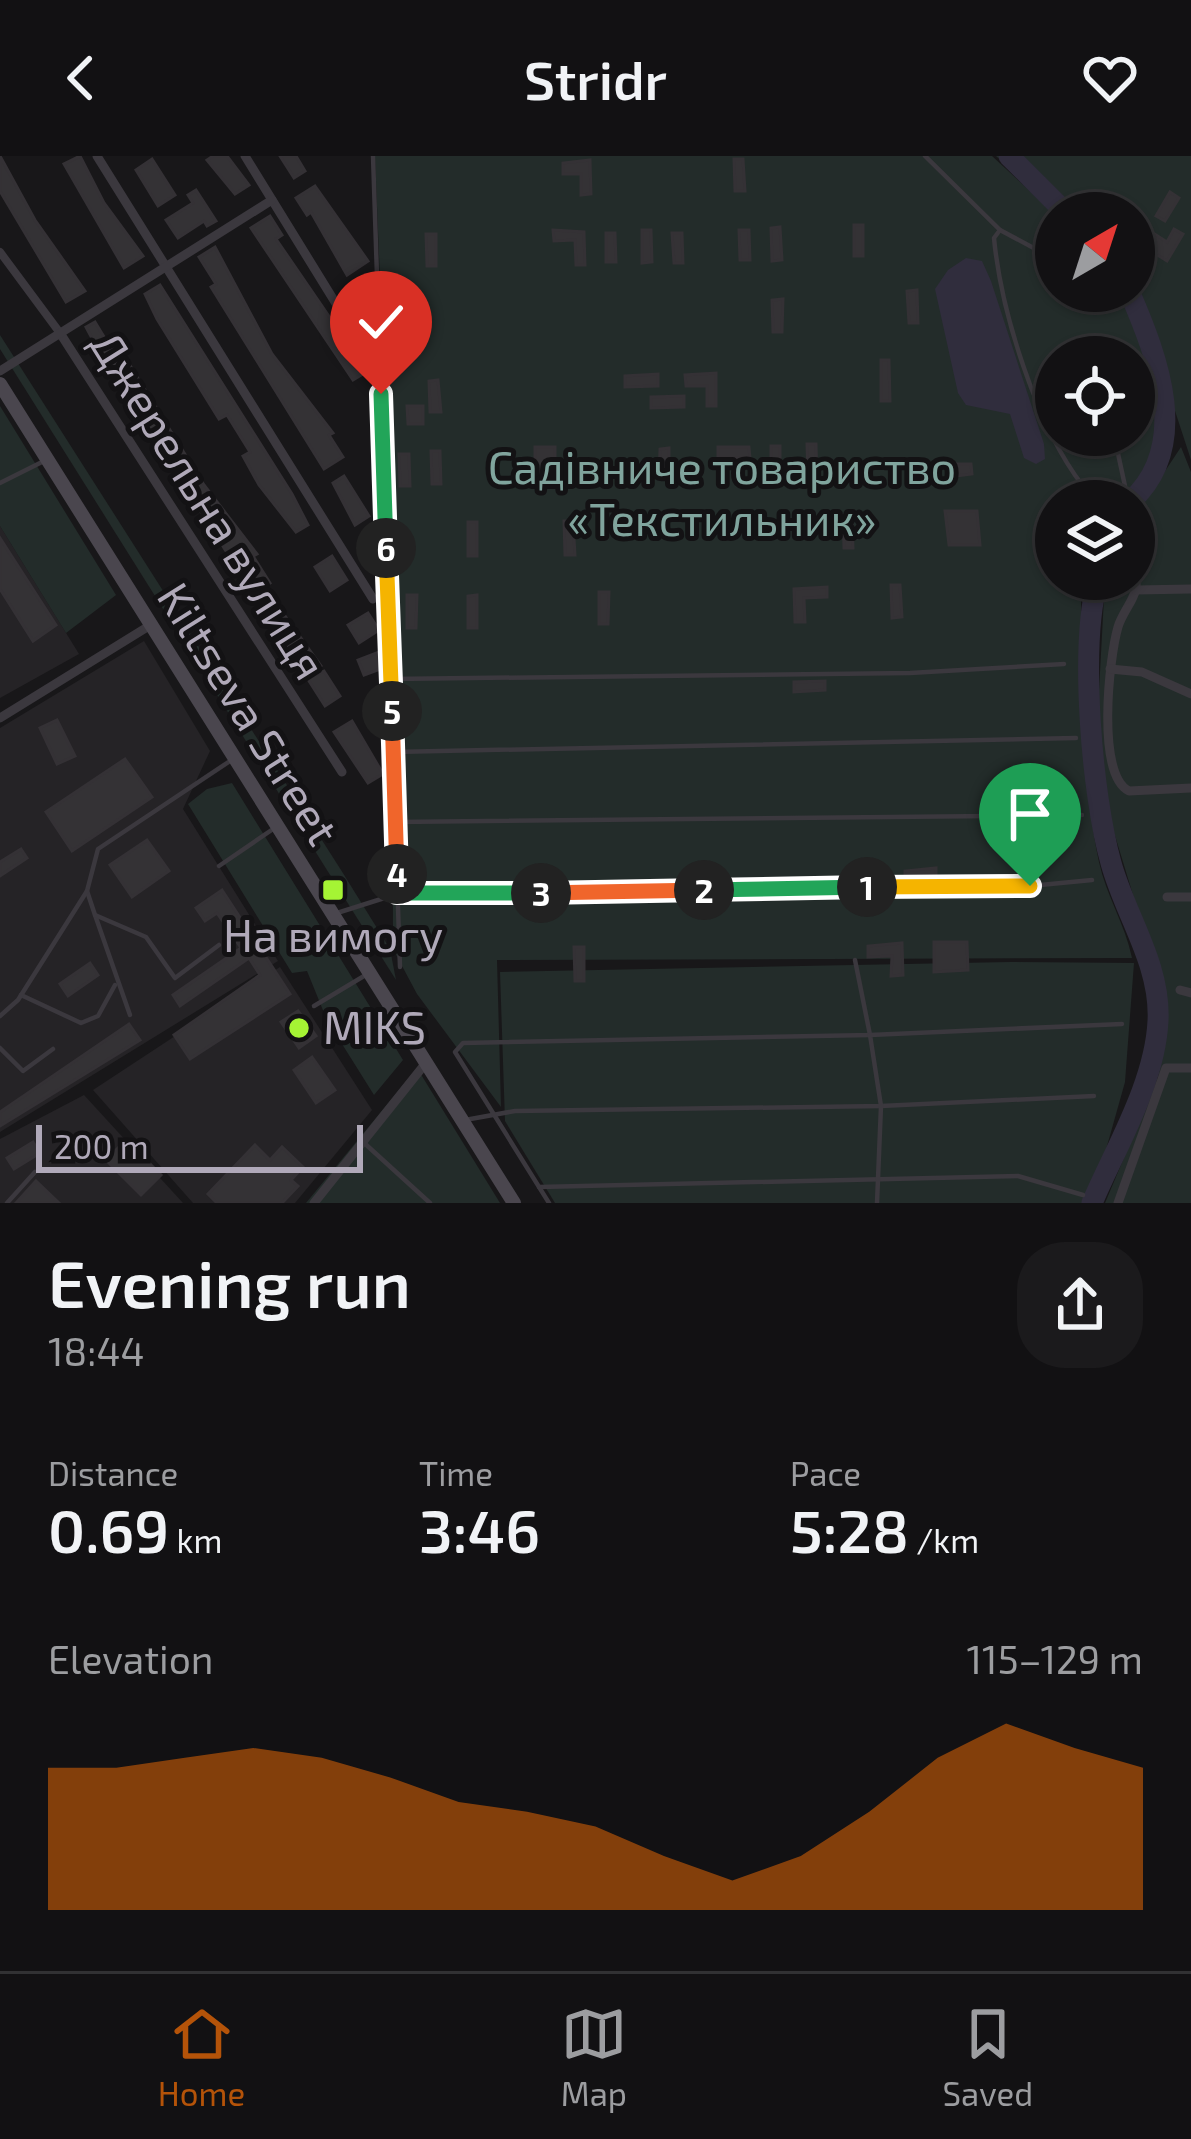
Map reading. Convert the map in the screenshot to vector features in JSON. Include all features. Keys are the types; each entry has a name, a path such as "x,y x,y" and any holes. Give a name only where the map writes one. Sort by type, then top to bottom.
{"main road":[{"name":"Kiltseva Street","path":"0,384 514,1203"}],"street":[{"path":"97,156 373,599"},
{"path":"245,156 359,341"},
{"path":"0,371 272,200"},
{"path":"0,252 60,333"},
{"name":"Джерельна вулиця","path":"60,333 342,772"},
{"path":"1155,590 1191,590"},
{"path":"1131,600 1119,626 1110,669 1107,725 1121,787 1191,788"},
{"path":"0,718 149,626"},
{"path":"1110,669 1142,672 1191,694"},
{"path":"1167,897 1191,897"},
{"path":"314,1203 425,1064"},
{"path":"1118,1203 1166,1068 1191,1067"}],"lane":[{"path":"373,156 400,967"},
{"path":"925,156 1000,230 1035,249"},
{"path":"1000,230 994,238 997,269 1035,391"},
{"path":"1067,456 1083,486 1125,486 1119,456"},
{"path":"0,483 47,460"},
{"path":"391,679 910,673 1064,664"},
{"path":"393,752 1076,738"},
{"path":"0,1016 21,995 87,891 98,849 233,758"},
{"path":"395,822 1082,815"},
{"path":"219,866 276,827"},
{"path":"332,915 397,893 1030,886 1092,880"},
{"path":"87,891 115,985 130,1016"},
{"path":"95,915 146,937 175,978 219,945"},
{"path":"855,960 881,1106 877,1203"},
{"path":"314,1006 368,972"},
{"path":"21,995 81,1023 98,1016 115,985"},
{"path":"549,1203 455,1052 463,1043 870,1035 1122,1024"},
{"path":"0,1048 23,1071 53,1049"},
{"path":"462,1121 495,1113 881,1106 1094,1096"},
{"path":"362,1141 430,1203"},
{"path":"8,1203 35,1172"},
{"path":"539,1187 1018,1176 1083,1195"}],"shaded area":[{"path":"966,258 982,261 1035,416 1035,456 1045,459 1036,464 1024,458 1010,414 966,405 958,393 935,289 948,270"},
{"path":"0,526 79,654 0,698"},
{"path":"144,641 210,751 183,809 278,961 0,1132 0,728"},
{"path":"280,967 372,1110 295,1203 193,1203 93,1090"},
{"path":"84,1095 183,1203 0,1203 0,1139"}],"green space":[{"name":"Садівниче товариство «Текстильник»","path":"375,156 992,156 1035,196 1035,312 1134,312 1146,336 1035,336 1035,456 1155,456 1155,362 1162,392 1164,435 1150,480 1035,480 1035,600 1082,600 1093,830 1102,874 1132,958 497,960 501,1107 417,994 393,949 392,575"},
{"path":"996,156 1191,156 1191,460 1155,349 1155,336 1151,336 1143,312 1155,312 1155,192 1035,192"},
{"path":"0,335 390,949 396,980 0,349"},
{"path":"0,406 116,595 66,633 0,526"},
{"path":"1181,447 1191,472 1191,1203 1105,1203 1158,1077 1168,1010 1106,806 1098,709 1104,600 1155,600 1155,486"},
{"path":"232,783 403,1060 374,1095 327,1020 307,971 292,973 188,804 207,789"},
{"path":"1134,963 1125,1082 1091,1203 555,1203 505,1121 500,972"},
{"path":"417,1068 500,1203 306,1203"}],"building":[{"path":"0,156 35,220 85,291 66,302 0,191"},
{"path":"80,156 104,203 143,256 124,268 64,164"},
{"path":"227,156 249,185 235,194 207,160"},
{"path":"280,156 296,156 305,171 294,178"},
{"path":"152,159 175,195 158,206 136,170"},
{"path":"734,159 743,159 745,191 735,191"},
{"path":"590,160 591,194 581,195 581,174 563,174 563,163"},
{"path":"315,186 368,261 347,275 311,212 307,215 296,198"},
{"path":"196,190 216,221 207,226 204,221 178,238 166,220 193,203 188,195"},
{"path":"1170,192 1179,198 1165,221 1156,216"},
{"path":"270,216 282,235 276,239 350,347 363,374 353,380 251,228"},
{"path":"854,225 863,225 863,256 854,256"},
{"path":"780,227 782,260 772,261 771,228"},
{"path":"1174,229 1183,234 1167,261 1155,254 1155,234 1167,242"},
{"path":"553,230 584,232 585,265 576,265 575,240 554,241"},
{"path":"642,230 651,230 652,262 642,263"},
{"path":"739,230 749,230 750,260 740,260"},
{"path":"606,233 615,233 616,262 606,262"},
{"path":"672,233 682,233 683,263 674,263"},
{"path":"426,234 436,234 436,266 427,266"},
{"path":"215,247 272,354 333,433 329,435 343,457 324,469 211,287 216,284 199,257"},
{"path":"160,285 292,494 308,525 296,532 259,485 243,456 250,452 227,415 219,419 157,319 145,294"},
{"path":"917,290 918,323 909,323 907,291"},
{"path":"783,299 782,332 773,332 772,300"},
{"path":"392,306 402,306 403,340 393,340"},
{"path":"95,322 112,350 118,346 204,485 257,554 253,556 270,583 264,587 321,666 314,675 324,671 340,696 325,706 102,357 86,327"},
{"path":"881,360 889,360 890,401 881,401"},
{"path":"716,373 716,406 707,406 707,386 686,386 685,375"},
{"path":"658,374 658,386 625,387 625,376"},
{"path":"438,380 441,412 430,412 429,381"},
{"path":"684,396 684,407 651,408 651,397"},
{"path":"407,406 423,406 423,424 408,424"},
{"path":"807,444 816,444 817,477 808,477"},
{"path":"771,446 780,446 780,477 771,477"},
{"path":"535,447 555,447 555,466 569,466 569,477 535,478"},
{"path":"718,447 749,447 750,458 718,458"},
{"path":"669,448 669,478 659,478 660,449"},
{"path":"431,451 440,451 441,484 432,484"},
{"path":"399,454 409,454 410,486 400,486"},
{"path":"948,464 971,464 972,474 948,477"},
{"path":"344,476 369,516 355,525 333,483"},
{"path":"945,511 977,511 980,545 949,545"},
{"path":"843,515 852,515 853,548 844,548"},
{"path":"564,521 573,521 575,555 565,555"},
{"path":"468,522 477,522 477,556 468,556"},
{"path":"0,538 56,625 33,641 0,589"},
{"path":"332,556 347,580 330,591 315,567"},
{"path":"891,585 900,585 902,617 892,618"},
{"path":"827,587 827,597 804,598 805,622 795,622 794,589"},
{"path":"599,592 609,592 608,624 599,624"},
{"path":"407,595 417,595 416,628 407,628"},
{"path":"477,595 477,628 468,628 468,596"},
{"path":"368,613 379,630 359,643 348,625"},
{"path":"379,652 383,668 364,675 358,660"},
{"path":"825,681 825,690 794,692 794,682"},
{"path":"57,720 75,756 57,764 40,728"},
{"path":"352,721 383,774 368,783 334,732"},
{"path":"125,759 152,797 72,851 46,812"},
{"path":"147,840 169,871 132,897 110,865"},
{"path":"21,849 27,858 0,876 0,862"},
{"path":"936,868 936,878 905,881 905,871"},
{"path":"222,890 290,994 190,1059 174,1035 260,975 249,958 180,1006 173,995 241,948 217,913 205,921 196,908"},
{"path":"934,942 967,942 968,970 934,972"},
{"path":"902,943 903,975 891,976 892,956 868,957 868,946"},
{"path":"574,947 584,947 584,981 575,981"},
{"path":"90,963 98,975 68,996 60,984"},
{"path":"298,1011 316,1036 299,1048 281,1022"},
{"path":"129,1024 140,1040 0,1126 0,1112"},
{"path":"312,1057 335,1090 316,1103 294,1070"},
{"path":"126,1140 161,1175 141,1195 106,1160"},
{"path":"33,1142 40,1153 14,1169 7,1158"},
{"path":"255,1145 270,1160 282,1147 303,1167 291,1180 298,1186 282,1203 217,1203 208,1194"},
{"path":"36,1181 59,1203 16,1203"}],"waterway":[{"path":"1009,156 1045,192"},
{"path":"1137,312 1164,401 1160,455 1148,480"},
{"path":"1092,1203 1142,1091 1158,1021 1154,980 1111,863 1098,800 1089,680 1094,600"}],"place":[{"name":"На вимогу","path":"333,890"},
{"name":"MIKS","path":"299,1028"}],"route":[{"path":"381,394 397,893 1030,886"}]}
